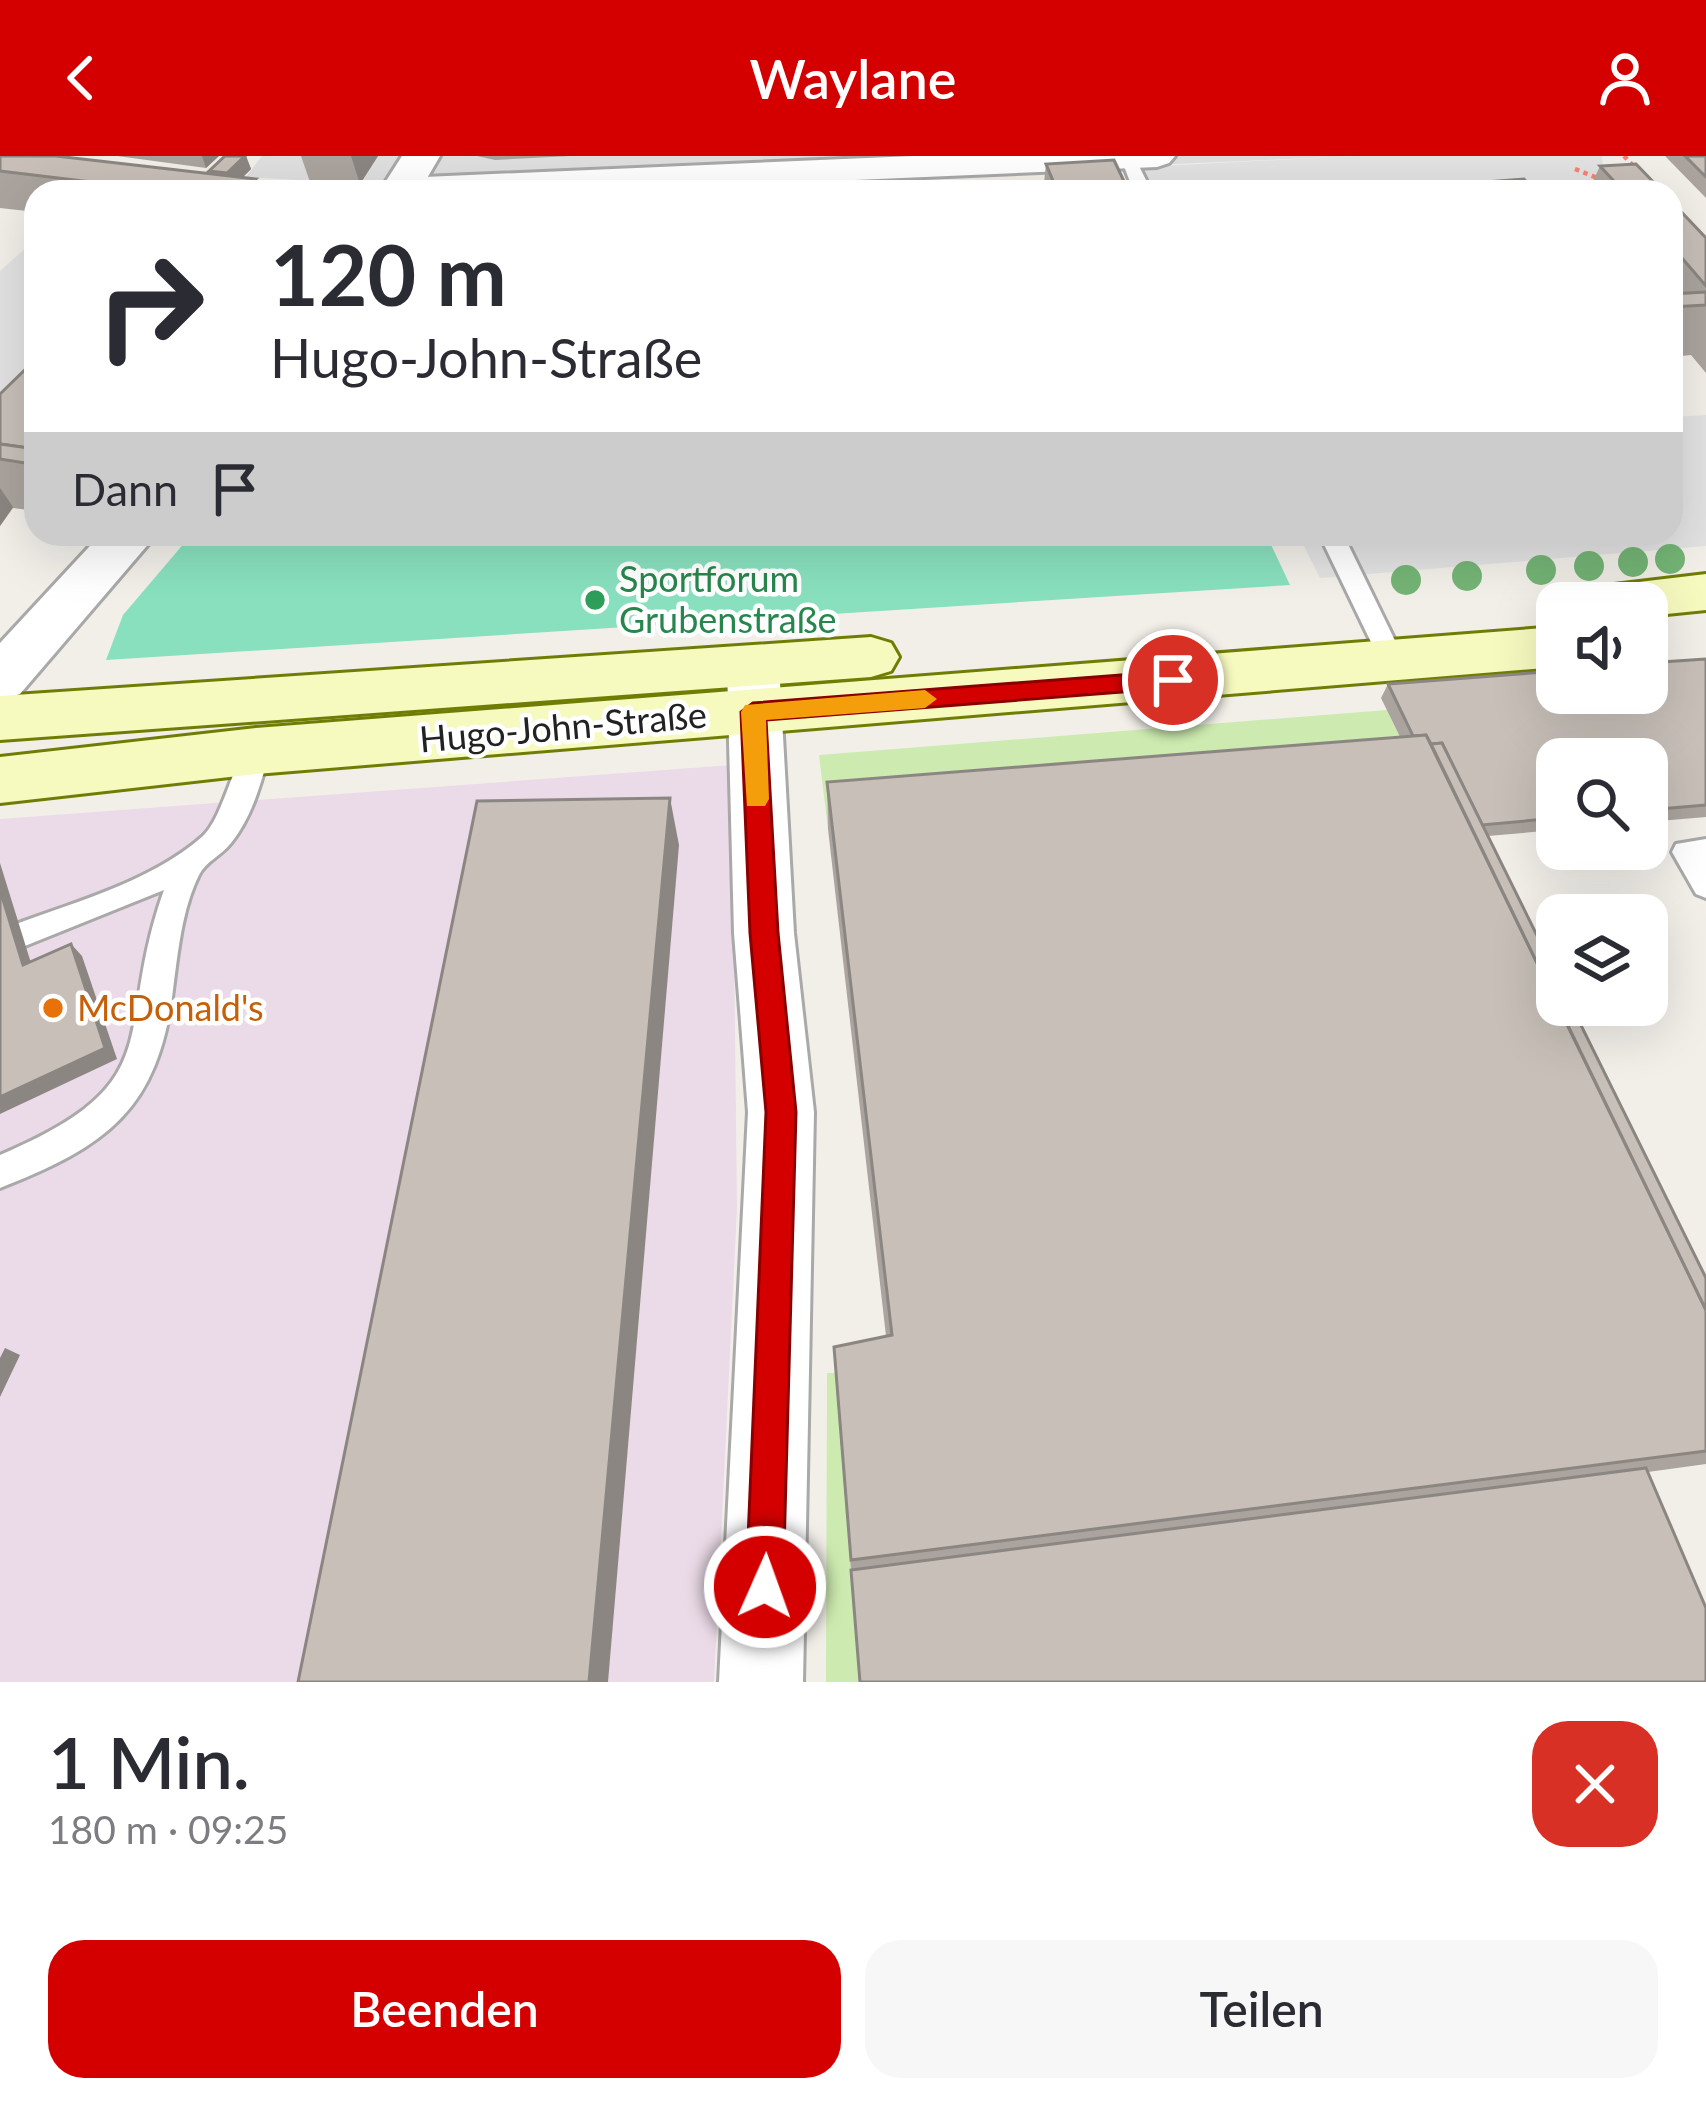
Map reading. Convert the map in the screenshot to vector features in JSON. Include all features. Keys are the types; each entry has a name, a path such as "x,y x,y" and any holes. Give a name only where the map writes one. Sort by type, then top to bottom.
{"main road":[{"path":"1668,596 1706,592"},
{"name":"Hugo-John-Straße","path":"1383,641 1536,610"},
{"path":"1668,639 1706,636"},
{"name":"Hugo-John-Straße","path":"0,718 753,688 1383,641 1536,646"},
{"name":"Hugo-John-Straße","path":"0,780 753,688"}],"street":[{"path":"407,179 980,159 1138,160"},
{"path":"0,679 119,546"},
{"path":"753,688 764,933 781,1112 761,1682"}],"lane":[{"path":"1337,546 1383,641"},
{"path":"0,944 154,880 214,843 245,789 256,751"},
{"path":"1706,851 1686,852 1706,886"},
{"path":"0,1172 37,1159 111,1116 140,1078 158,1015 160,961 171,902 190,858"}],"path":[{"path":"1624,156 1646,180"},
{"path":"1575,169 1609,180"}],"shaded area":[{"path":"262,156 1357,156 816,180 246,177"},
{"path":"1357,156 1602,156 1603,180 1126,180 1121,168"},
{"path":"24,250 24,425 0,450 0,271"},
{"path":"1706,415 1706,546 1320,578 1304,546 1683,546 1683,416"},
{"path":"732,765 737,1208 714,1682 0,1682 0,819"}],"green space":[{"name":"Sportforum Grubenstraße","path":"182,546 1272,546 1290,585 106,660 123,615"},
{"path":"1387,710 1420,781 828,829 819,755"},
{"path":"827,1373 835,1373 860,1682 826,1682"}],"building":[{"path":"0,156 56,156 256,179 75,180 0,171"},
{"path":"225,156 245,156 227,173 209,171"},
{"path":"1685,156 1706,156 1706,177"},
{"path":"1114,160 1123,180 1053,180 1046,164"},
{"path":"1636,164 1651,180 1613,180 1600,166"},
{"path":"1683,214 1706,238 1706,286 1683,259"},
{"path":"1706,292 1706,305 1683,306 1683,293"},
{"path":"24,371 24,447 0,444 0,394"},
{"path":"0,444 24,447 24,463 0,459"},
{"path":"1706,659 1706,805 1668,808 1668,738 1536,738 1536,820 1482,825 1442,743 1431,744 1426,735 1413,736 1388,684 1536,673 1536,714 1668,714 1668,662"},
{"path":"1426,735 1536,961 1536,1026 1568,1026 1706,1310 1706,1451 851,1560 834,1347 892,1335 827,782"},
{"path":"1442,743 1536,933 1536,961 1431,744"},
{"path":"670,798 589,1682 298,1682 477,801"},
{"path":"0,890 23,965 71,944 105,1048 0,1097"},
{"path":"1568,1026 1581,1026 1706,1278 1706,1310"},
{"path":"1646,1468 1706,1608 1706,1682 860,1682 851,1570"}],"slow traffic":[{"path":"756,799 753,712 925,699"}],"place":[{"name":"Sportforum Grubenstraße","path":"595,600"},
{"name":"McDonald's","path":"53,1008"}],"route":[{"path":"765,1587 781,1112 764,933 753,712 1173,680"}]}
